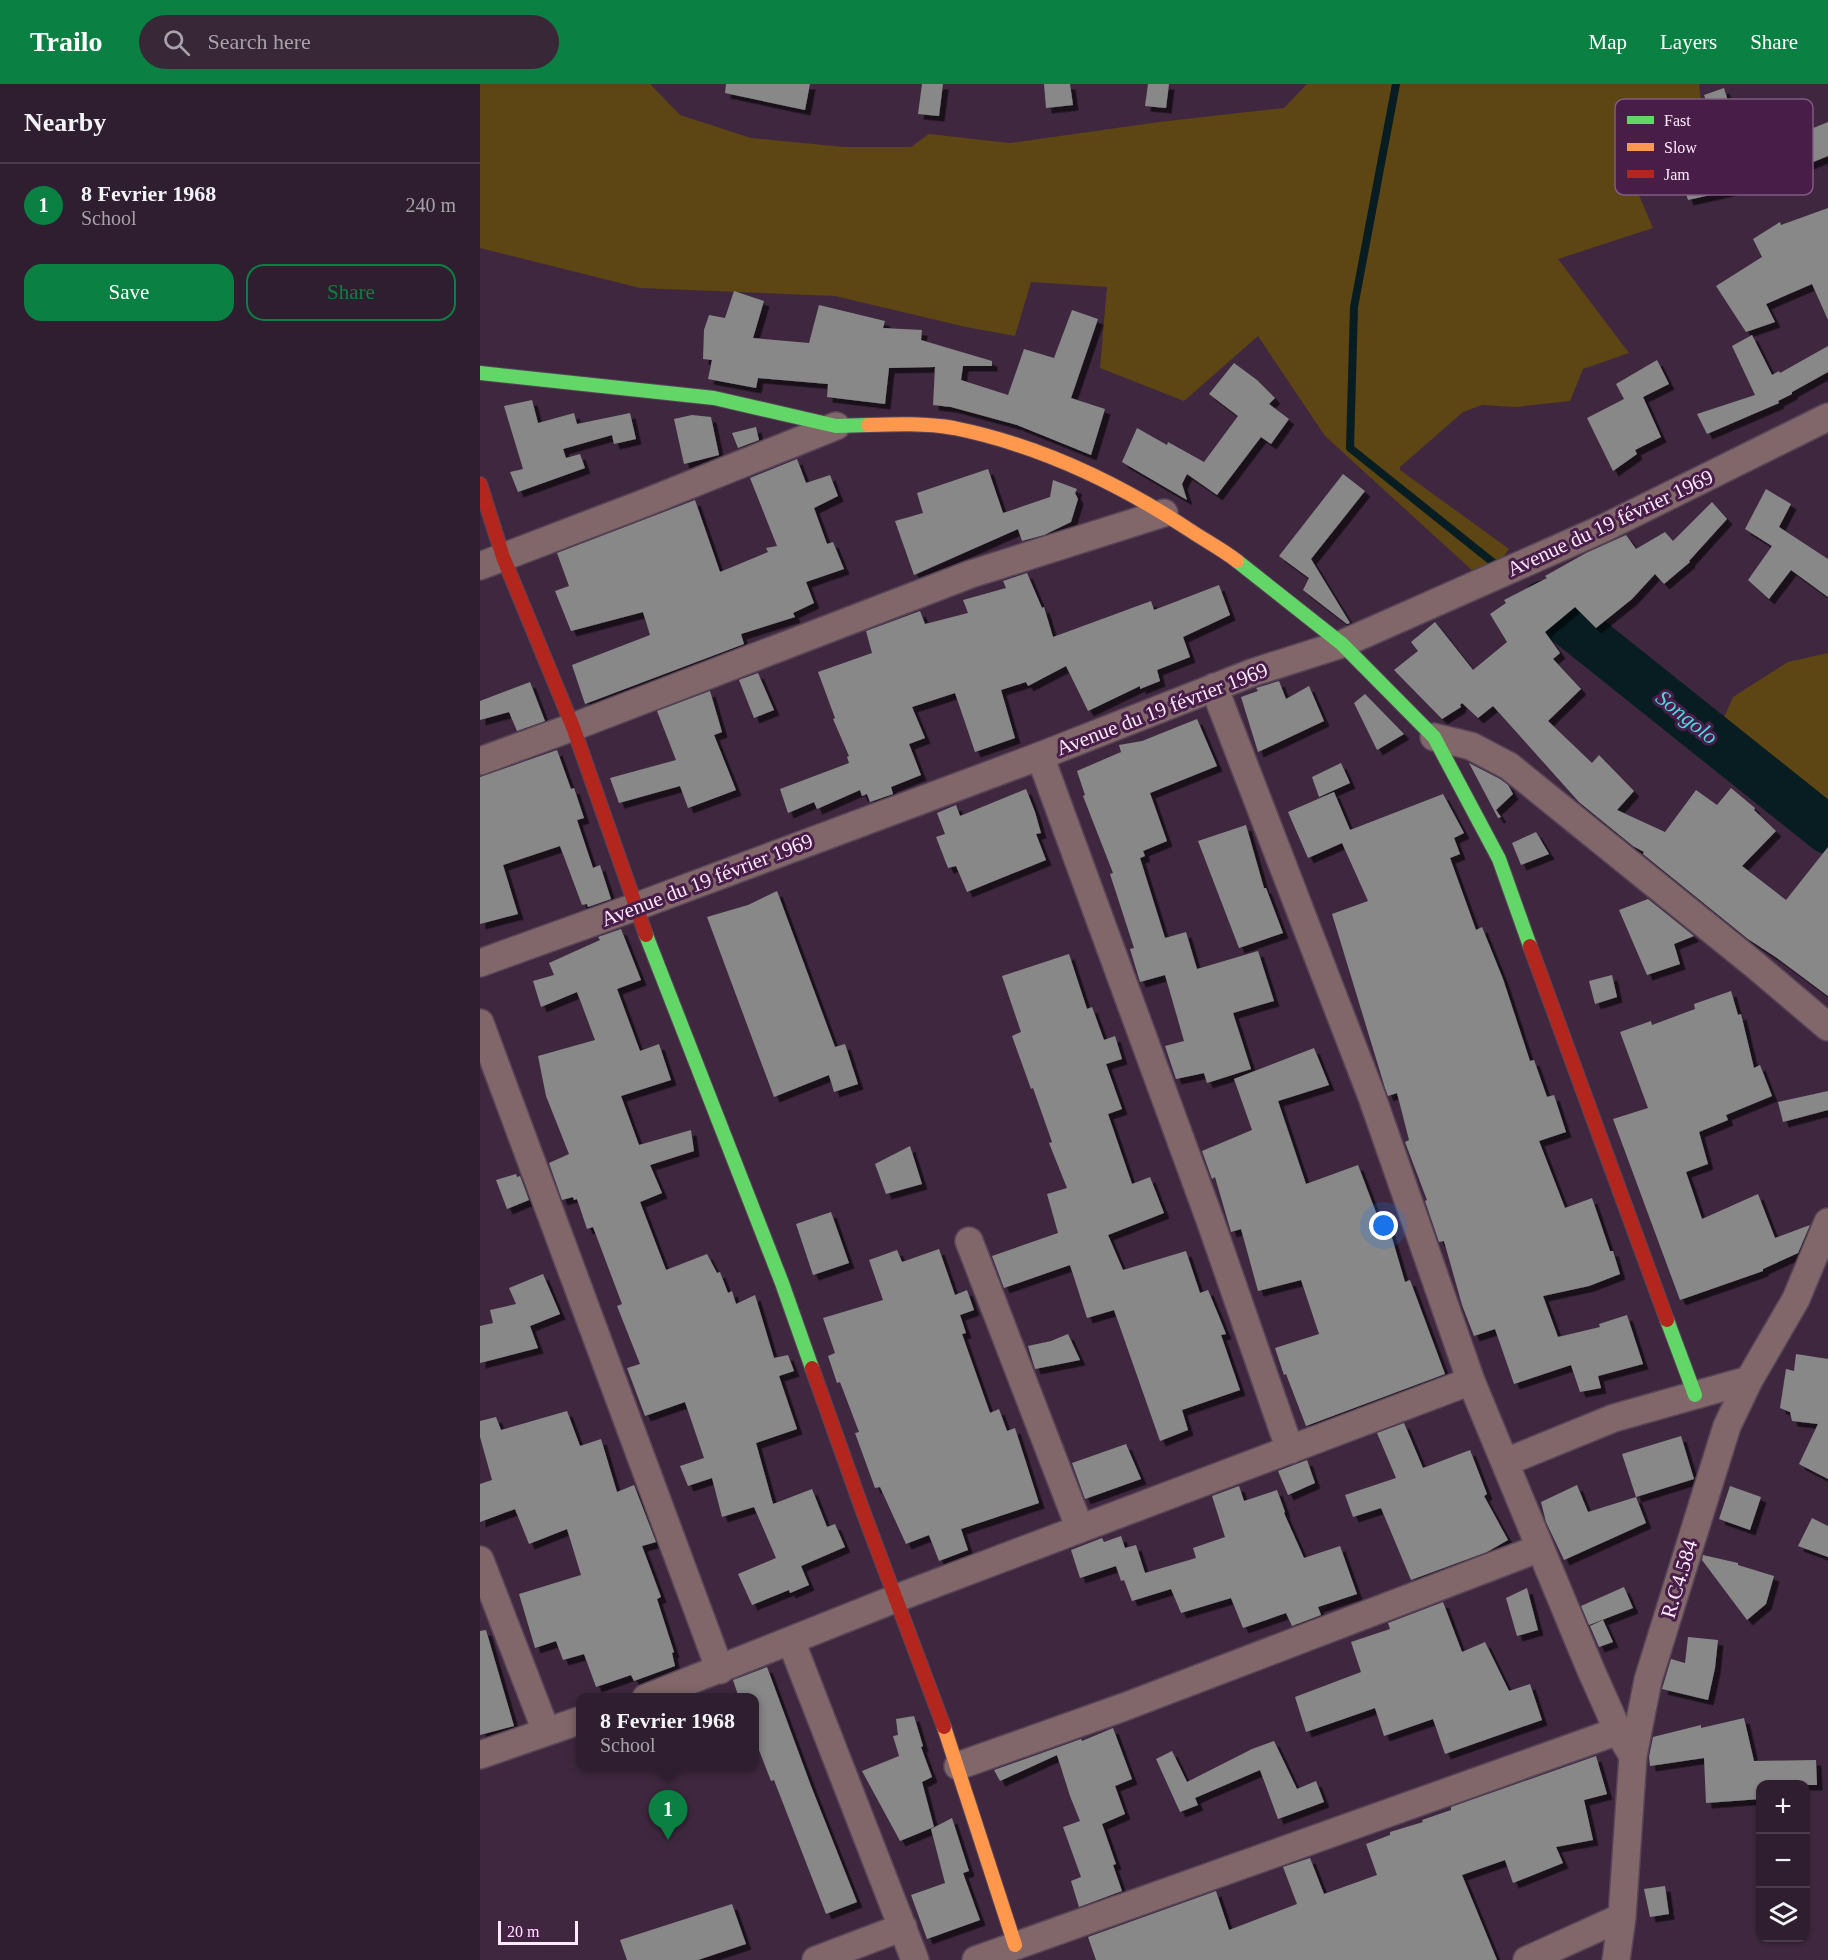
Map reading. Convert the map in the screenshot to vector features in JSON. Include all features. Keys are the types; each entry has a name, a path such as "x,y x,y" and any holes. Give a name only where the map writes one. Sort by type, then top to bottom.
{"street":[{"path":"480,373 714,398 836,426 910,424 953,428 1012,443 1112,483 1164,513 1233,558 1342,644 1434,737 1498,859 1695,1395"},
{"name":"Avenue du 19 février 1969","path":"480,963 635,908 1040,756 1214,687 1342,644 1604,528 1828,417"},
{"path":"492,561 836,426"},
{"path":"480,484 492,561 573,727 635,908 778,1272 864,1514 958,1766 1015,1945"},
{"path":"480,760 573,727 971,573 1164,513"},
{"path":"1214,687 1372,1097 1471,1381 1618,1731 1633,1756"},
{"path":"1434,737 1471,746 1509,766 1746,957 1828,1027"},
{"path":"1040,756 1210,1220 1290,1450"},
{"path":"480,1023 720,1670"},
{"name":"R.C4.584","path":"1616,1960 1622,1917 1633,1756 1648,1680 1727,1426 1749,1380 1796,1299 1828,1222"},
{"path":"969,1241 1080,1529"},
{"path":"1506,1462 1614,1419 1749,1380"},
{"path":"659,1693 897,1598 1471,1381"},
{"path":"958,1766 1124,1707 1540,1548"},
{"path":"480,1560 546,1731"},
{"path":"791,1641 915,1960"},
{"path":"480,1755 576,1722"},
{"path":"976,1960 1618,1731"},
{"path":"1527,1960 1622,1917"},
{"path":"816,1960 903,1927"}],"shaded area":[{"path":"480,84 650,84 680,115 751,138 844,147 911,147 929,134 1010,143 1159,122 1284,108 1307,84 1701,84 1699,85 1701,99 1615,99 1615,195 1639,195 1653,228 1558,259 1629,353 1583,369 1570,401 1516,407 1482,405 1463,412 1400,467 1400,470 1509,549 1485,582 1325,436 1258,336 1184,401 1100,368 1107,287 1031,282 1015,336 966,327 835,296 640,288 480,248"},
{"path":"1828,653 1828,804 1747,762 1727,744 1723,720 1733,697 1788,662"}],"building":[{"path":"726,84 810,84 805,110 725,93"},
{"path":"922,84 943,84 939,116 918,114"},
{"path":"1044,84 1070,84 1073,105 1046,108"},
{"path":"1148,84 1169,84 1166,108 1145,106"},
{"path":"1724,88 1727,99 1705,99 1704,95"},
{"path":"1828,122 1828,156 1813,162 1813,128"},
{"path":"1686,195 1710,195 1688,200"},
{"path":"1828,208 1828,320 1812,284 1766,304 1775,322 1746,332 1716,286 1762,257 1753,239 1780,222 1781,225"},
{"path":"734,291 764,301 753,338 809,343 819,305 885,321 883,328 922,330 921,340 992,361 992,366 963,366 961,380 1008,395 1024,349 1054,358 1072,310 1098,319 1071,398 1105,409 1091,455 1017,425 951,407 933,405 935,367 889,368 885,404 827,397 828,384 758,378 756,388 708,379 712,360 703,359 704,330 709,315 725,318"},
{"path":"1752,335 1772,375 1779,371 1780,373 1828,346 1828,372 1792,392 1778,401 1779,403 1707,434 1697,414 1755,395 1732,346"},
{"path":"1657,360 1669,384 1643,397 1661,437 1635,450 1637,454 1613,471 1587,418 1624,399 1616,384"},
{"path":"1234,363 1257,380 1275,398 1269,404 1289,419 1271,444 1261,437 1217,495 1187,474 1182,484 1187,500 1122,462 1137,428 1204,462 1238,416 1209,394"},
{"path":"532,400 538,423 574,413 577,424 630,413 636,439 614,444 612,435 563,449 566,458 580,454 585,468 518,492 510,472 523,469 504,406"},
{"path":"692,415 711,417 719,455 684,464 674,419"},
{"path":"756,427 759,440 738,448 732,433"},
{"path":"797,459 806,483 830,475 838,496 814,508 827,544 833,542 844,569 806,582 814,603 793,613 795,617 741,634 744,644 585,704 572,665 650,635 643,612 571,631 555,591 569,586 557,553 695,500 720,572 768,552 766,548 777,546 750,478"},
{"path":"988,469 1003,513 1050,497 1053,480 1077,489 1075,493 1078,499 1071,522 1044,535 1022,541 1018,529 914,575 895,521 923,513 917,493"},
{"path":"1343,474 1365,491 1311,559 1350,623 1347,624 1303,590 1309,578 1279,556"},
{"path":"1766,489 1791,504 1779,527 1828,559 1828,597 1791,570 1769,599 1748,580 1772,546 1745,529"},
{"path":"1712,502 1727,519 1690,562 1664,584 1655,574 1632,599 1596,628 1575,607 1545,632 1560,653 1553,659 1581,689 1548,721 1592,763 1599,755 1634,791 1617,810 1665,832 1696,790 1717,805 1731,788 1755,808 1754,810 1776,831 1742,866 1786,900 1828,847 1828,996 1748,939 1643,854 1644,852 1633,846 1579,802 1493,706 1478,718 1462,703 1461,707 1442,719 1394,670 1418,651 1411,642 1435,622 1473,670 1507,642 1490,614 1506,603 1504,600 1547,578 1545,576 1586,553 1626,535 1636,549 1665,532 1673,541"},
{"path":"1027,573 1042,608 1044,607 1053,637 1151,601 1154,610 1219,585 1230,615 1183,637 1190,657 1157,670 1160,681 1140,689 1140,686 1088,711 1066,666 1028,686 1026,682 1001,690 1015,738 975,752 955,693 912,707 925,738 909,744 921,775 891,787 893,794 870,802 867,794 862,796 860,790 817,809 814,802 788,813 780,789 849,763 847,757 849,756 833,719 835,718 818,672 872,653 866,631 920,611 925,624 968,613 963,600 1006,588 1003,581"},
{"path":"758,673 774,710 754,718 739,680"},
{"path":"1279,681 1286,699 1309,686 1324,721 1258,752 1241,697 1258,691 1256,688"},
{"path":"530,682 545,721 517,731 509,712 480,720 480,701"},
{"path":"710,691 722,732 714,735 736,790 688,808 680,786 619,803 610,778 676,760 657,711"},
{"path":"1365,694 1404,734 1377,750 1354,703"},
{"path":"1197,719 1217,766 1150,793 1167,841 1143,851 1145,856 1140,858 1165,938 1186,932 1197,969 1258,951 1274,1001 1233,1013 1251,1069 1207,1083 1204,1073 1176,1079 1165,1046 1184,1041 1165,975 1140,982 1130,949 1134,948 1110,874 1113,873 1083,796 1085,795 1077,771 1121,752 1119,745 1142,741"},
{"path":"557,750 584,818 577,820 593,868 600,865 611,899 588,907 587,904 582,905 560,846 503,865 518,914 480,924 480,777"},
{"path":"1341,763 1350,783 1319,797 1312,777"},
{"path":"1469,763 1508,785 1513,794 1496,810 1501,817 1498,818"},
{"path":"1026,789 1041,833 1036,834 1046,860 967,892 956,866 948,868 936,837 945,834 937,813 956,805 960,816"},
{"path":"1334,792 1350,830 1443,794 1464,833 1454,838 1460,854 1450,858 1476,930 1482,927 1503,979 1530,1061 1534,1060 1547,1097 1554,1095 1566,1132 1539,1141 1565,1208 1592,1198 1620,1274 1589,1286 1543,1296 1558,1337 1600,1327 1599,1324 1627,1315 1643,1364 1598,1376 1601,1388 1580,1392 1571,1365 1514,1384 1495,1329 1474,1336 1462,1305 1444,1241 1439,1242 1425,1201 1427,1200 1405,1142 1409,1140 1397,1093 1388,1096 1385,1088 1332,914 1368,901 1342,843 1308,858 1288,812"},
{"path":"1246,825 1264,888 1266,888 1283,933 1239,948 1198,841"},
{"path":"1536,832 1549,854 1521,865 1512,843"},
{"path":"777,891 835,1047 845,1044 858,1084 834,1092 829,1075 774,1097 707,917 748,905"},
{"path":"1648,899 1694,936 1674,944 1680,964 1647,975 1619,910"},
{"path":"621,929 641,980 617,989 640,1051 659,1044 671,1080 621,1096 639,1145 691,1130 694,1151 650,1165 662,1193 640,1202 666,1270 707,1254 717,1273 720,1272 728,1293 732,1291 736,1304 755,1295 774,1358 788,1355 794,1371 779,1376 797,1429 756,1443 773,1504 812,1489 827,1527 835,1524 845,1547 801,1566 809,1585 790,1593 789,1590 752,1605 738,1574 776,1558 754,1507 722,1517 712,1478 688,1486 680,1466 704,1458 685,1402 645,1416 627,1368 640,1364 617,1306 622,1304 593,1227 587,1229 577,1199 574,1200 573,1197 562,1200 549,1163 569,1154 546,1096 538,1056 595,1040 577,992 541,1007 533,981 554,975 549,963 600,940 598,937"},
{"path":"1069,954 1087,1009 1092,1007 1104,1040 1115,1036 1122,1059 1106,1064 1122,1109 1108,1114 1132,1184 1150,1177 1164,1213 1108,1235 1123,1270 1186,1251 1200,1293 1208,1290 1226,1334 1221,1335 1240,1390 1182,1410 1188,1430 1160,1441 1114,1310 1087,1318 1070,1265 1004,1288 992,1256 1058,1233 1047,1194 1067,1188 1049,1143 1052,1142 1033,1088 1031,1089 1012,1036 1021,1032 1002,976"},
{"path":"1612,975 1617,997 1595,1004 1589,981"},
{"path":"1731,991 1738,1015 1741,1014 1754,1068 1760,1065 1772,1096 1726,1115 1728,1120 1699,1132 1708,1164 1686,1172 1702,1219 1758,1194 1775,1238 1810,1225 1798,1253 1763,1271 1680,1300 1613,1119 1648,1108 1620,1032 1651,1021 1652,1025 1695,1009 1694,1004"},
{"path":"1314,1048 1329,1085 1278,1101 1306,1184 1358,1165 1380,1223 1387,1221 1405,1282 1410,1280 1445,1374 1306,1426 1275,1348 1319,1334 1301,1280 1258,1291 1241,1229 1231,1232 1215,1177 1212,1179 1202,1151 1252,1130 1234,1079"},
{"path":"1828,1091 1828,1110 1783,1122 1778,1102"},
{"path":"910,1146 922,1184 886,1194 875,1164"},
{"path":"516,1174 517,1177 520,1176 529,1200 507,1209 496,1180"},
{"path":"831,1212 849,1263 813,1275 796,1224"},
{"path":"939,1249 955,1295 967,1290 974,1310 960,1315 966,1333 962,1334 990,1413 999,1409 1007,1431 1015,1428 1039,1503 961,1529 968,1550 939,1561 929,1535 906,1544 880,1487 875,1488 855,1433 859,1432 840,1382 837,1383 828,1356 835,1353 823,1318 883,1300 869,1260 897,1250 902,1262"},
{"path":"543,1274 560,1314 530,1326 538,1348 480,1363 480,1326 493,1323 490,1310 516,1304 509,1288"},
{"path":"1068,1334 1080,1360 1035,1369 1028,1346 1051,1341"},
{"path":"1796,1354 1828,1359 1828,1479 1799,1464 1818,1424 1792,1421 1790,1412 1780,1408 1786,1369 1794,1371"},
{"path":"567,1411 580,1446 601,1439 617,1492 634,1485 656,1542 642,1546 661,1597 657,1599 674,1652 672,1653 675,1666 634,1681 631,1675 596,1687 584,1654 563,1660 556,1641 535,1648 519,1594 581,1575 567,1529 529,1544 515,1509 480,1522 480,1484 492,1480 480,1437 480,1421 496,1417 501,1430"},
{"path":"1404,1423 1423,1468 1470,1450 1487,1494 1484,1496 1508,1540 1487,1552 1411,1580 1381,1508 1353,1517 1345,1495 1396,1478 1377,1433"},
{"path":"1681,1436 1694,1479 1636,1497 1622,1454"},
{"path":"1126,1444 1141,1479 1085,1499 1072,1463"},
{"path":"1307,1460 1315,1483 1288,1495 1278,1471"},
{"path":"1577,1485 1588,1512 1636,1497 1646,1523 1564,1560 1546,1522 1541,1502"},
{"path":"1239,1486 1244,1501 1277,1490 1284,1513 1304,1558 1340,1546 1357,1594 1318,1607 1321,1615 1292,1626 1286,1613 1243,1628 1231,1598 1181,1613 1171,1589 1132,1601 1116,1566 1080,1578 1071,1550 1102,1538 1104,1542 1121,1536 1125,1548 1136,1545 1145,1573 1196,1558 1193,1548 1225,1537 1212,1496"},
{"path":"1730,1486 1761,1497 1750,1530 1719,1519"},
{"path":"1812,1518 1828,1526 1828,1557 1798,1546"},
{"path":"1703,1555 1738,1563 1738,1565 1774,1576 1766,1604 1747,1620 1702,1560"},
{"path":"1624,1587 1633,1608 1589,1625 1581,1606"},
{"path":"1527,1588 1538,1630 1517,1636 1506,1598"},
{"path":"1443,1602 1462,1652 1485,1642 1509,1691 1530,1684 1542,1720 1445,1754 1433,1719 1384,1736 1375,1708 1306,1732 1295,1697 1361,1672 1351,1642 1390,1629 1388,1623"},
{"path":"1603,1620 1613,1642 1599,1647 1590,1626"},
{"path":"486,1630 514,1726 480,1735 480,1631"},
{"path":"1688,1637 1718,1640 1708,1700 1662,1689 1671,1659 1685,1663"},
{"path":"767,1667 857,1902 826,1914 774,1780 771,1781 759,1750 759,1693 737,1693 733,1680"},
{"path":"914,1716 923,1746 921,1747 932,1777 922,1782 934,1827 900,1841 862,1771 899,1756 893,1736 898,1735 896,1719"},
{"path":"1744,1718 1754,1761 1816,1760 1817,1785 1810,1785 1810,1780 1756,1780 1756,1799 1706,1803 1704,1758 1650,1766 1649,1757 1653,1737 1701,1725 1701,1728"},
{"path":"1113,1728 1132,1779 1115,1786 1125,1814 1102,1824 1116,1864 1113,1865 1122,1891 1079,1907 1071,1881 1081,1877 1063,1827 1080,1821 1057,1755 1000,1781 994,1770 1081,1739 1082,1741"},
{"path":"1274,1741 1297,1789 1316,1781 1324,1802 1278,1819 1260,1770 1195,1798 1198,1805 1180,1812 1156,1759 1172,1751 1187,1782 1252,1749"},
{"path":"1596,1756 1607,1794 1584,1800 1593,1840 1556,1847 1563,1863 1513,1883 1505,1860 1462,1875 1497,1960 1096,1960 1088,1937 1216,1891 1229,1930 1297,1904 1283,1867 1310,1858 1324,1894 1377,1875 1366,1844 1390,1835 1390,1832 1451,1810 1451,1807"},
{"path":"952,1818 969,1871 963,1873 980,1920 927,1939 911,1895 945,1883 931,1829"},
{"path":"1665,1886 1669,1914 1650,1917 1644,1889"},
{"path":"732,1904 746,1944 698,1960 627,1960 620,1940"}],"waterway":[{"path":"1396,84 1354,307 1350,448 1500,568"},
{"name":"Songolo","path":"1545,604 1828,830"}],"traffic: fast":[{"path":"480,373 714,398 836,426 868,425"},
{"path":"1237,561 1342,644 1434,737 1499,859 1530,946"},
{"path":"646,935 782,1283 812,1368"},
{"path":"1667,1320 1695,1395"}],"traffic: slow":[{"path":"868,425 943,426 985,435 1047,456 1136,497 1237,561"},
{"path":"944,1727 1015,1945"}],"traffic: jam":[{"path":"480,484 503,557 573,727 646,935"},
{"path":"1530,946 1667,1320"},
{"path":"812,1368 944,1727"}],"place":[{"name":"8 Fevrier 1968","path":"668,1840"}]}
